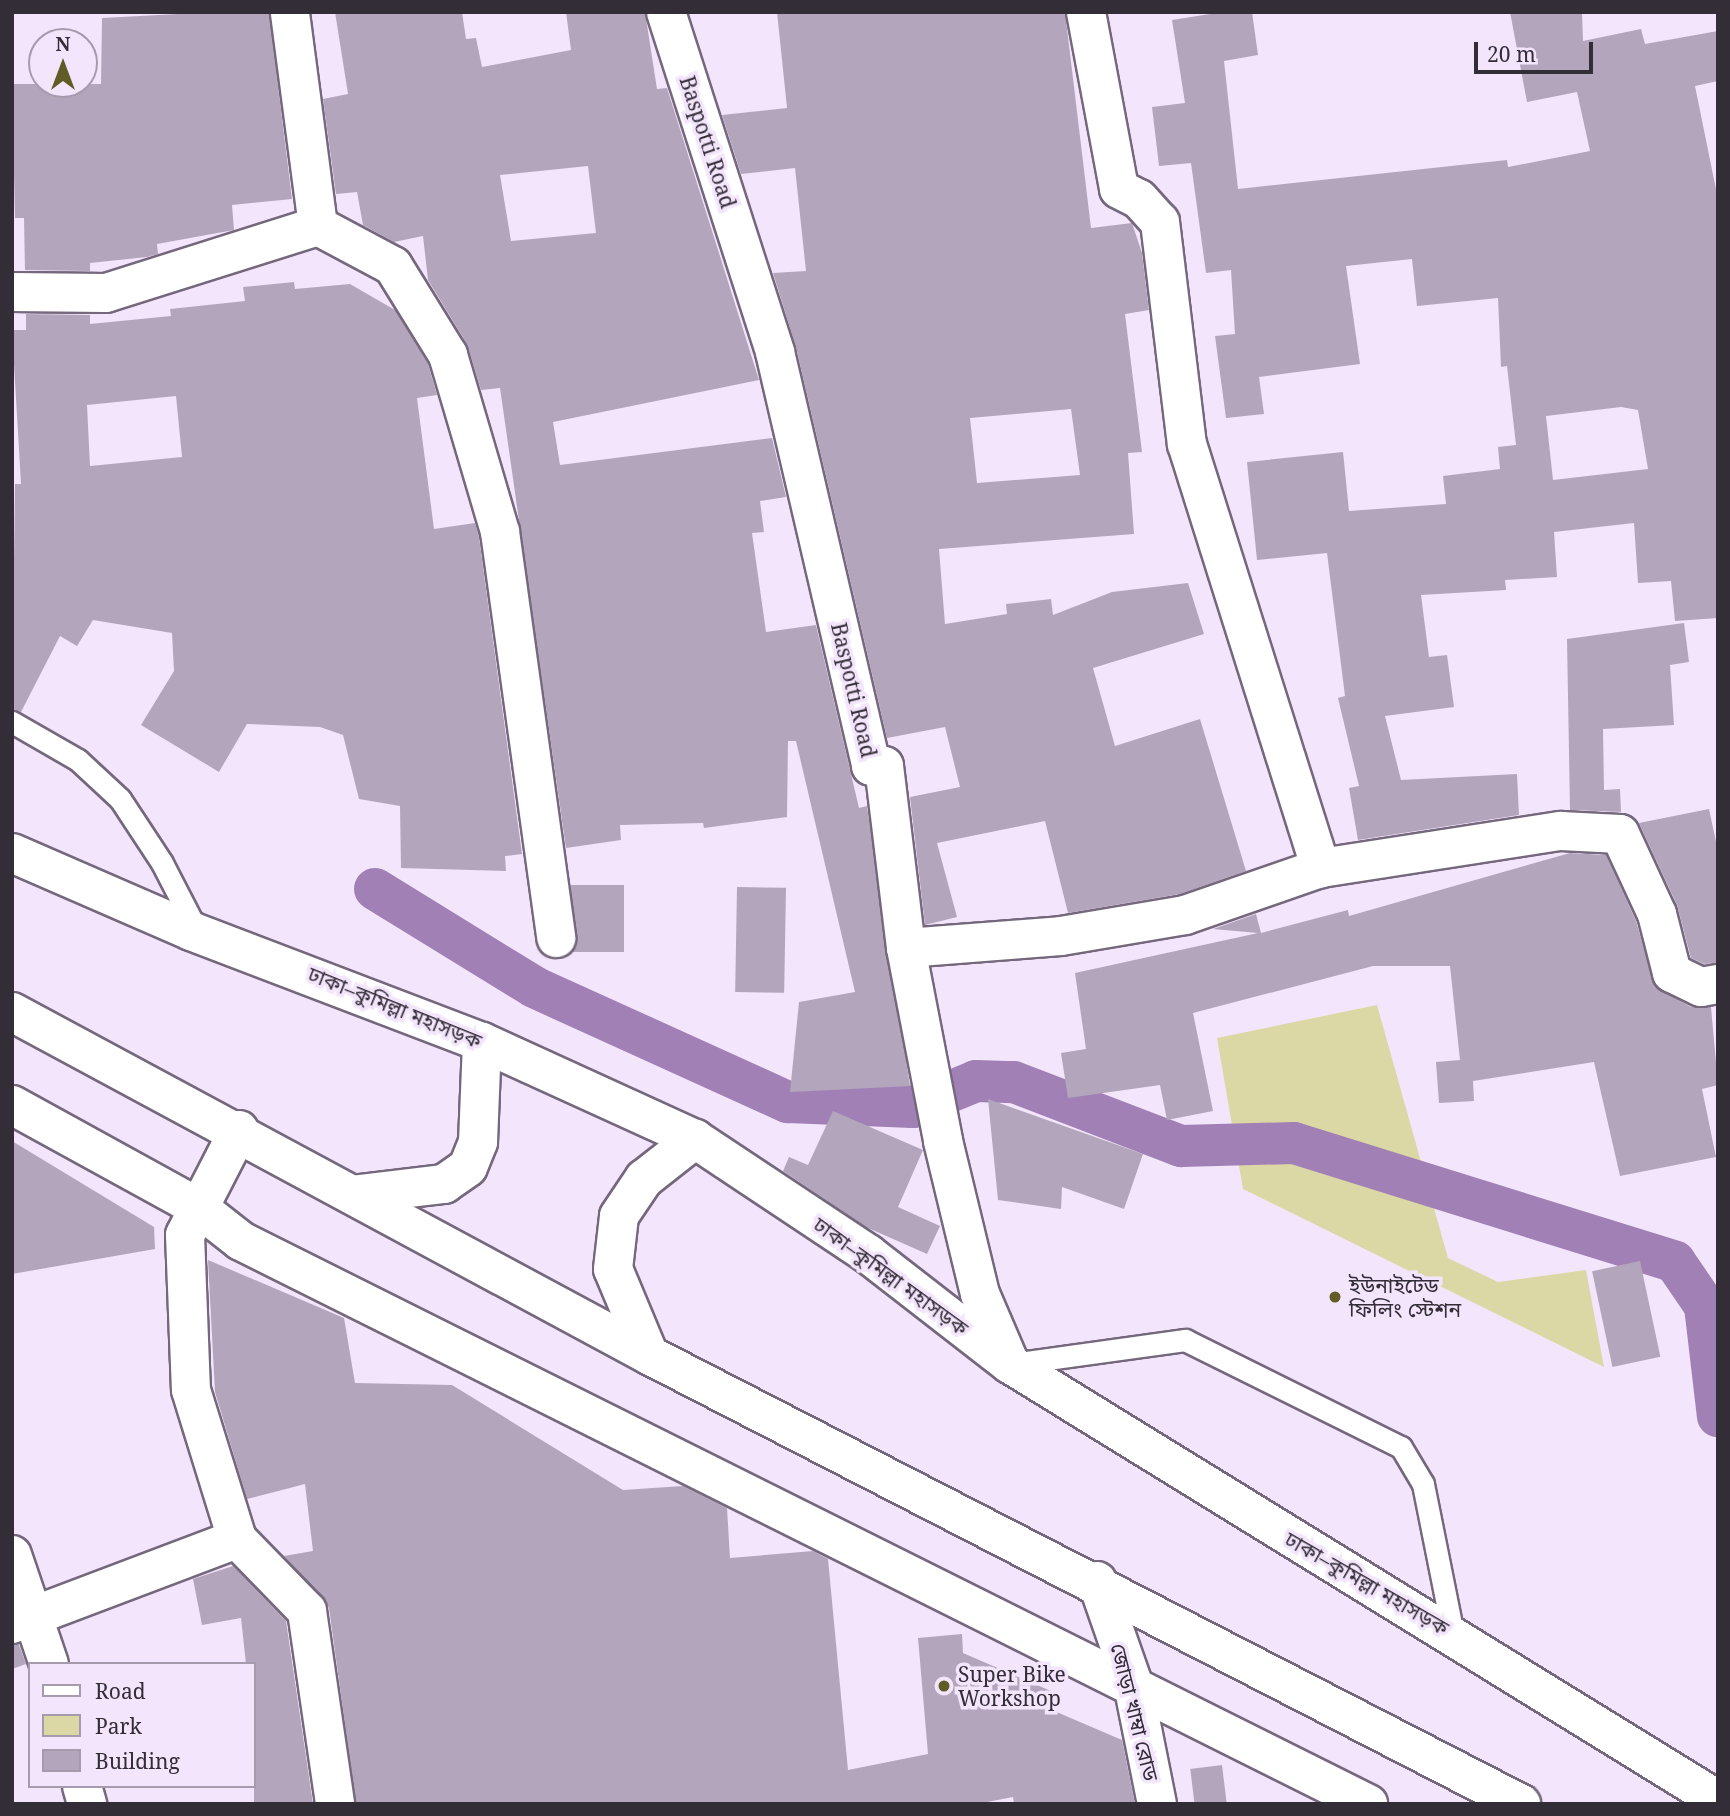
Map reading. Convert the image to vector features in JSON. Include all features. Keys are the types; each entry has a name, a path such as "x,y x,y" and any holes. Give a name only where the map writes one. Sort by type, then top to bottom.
{"main road":[{"path":"290,12 318,226"},
{"name":"Baspotti Road","path":"667,12 775,352 871,766 884,766 906,948 929,1055 943,1141 979,1294 1010,1364"},
{"path":"1086,12 1119,189 1139,199 1160,222 1187,444 1321,868"},
{"path":"12,292 106,293 318,226 393,266 448,355 500,531 556,938"},
{"path":"906,948 1061,936 1185,915 1321,868 1561,831 1620,834 1657,914 1672,973 1701,987 1718,984"},
{"name":"ঢাকা–কুমিল্লা মহাসড়ক","path":"12,853 191,931 482,1042 695,1139 868,1254 1010,1364 1453,1634 1718,1800"},
{"path":"12,1012 359,1194 649,1354 1097,1581 1521,1804"},
{"path":"359,1194 444,1184 468,1167 478,1142 482,1042"},
{"path":"12,1105 199,1208 241,1241 1133,1684 1368,1804"},
{"path":"239,1130 185,1235 191,1390 237,1539 307,1611 335,1804"},
{"path":"649,1354 613,1269 619,1216 644,1179 695,1139"},
{"path":"25,1620 237,1539"},
{"path":"12,1555 25,1620 48,1662"},
{"name":"জোড়া খাম্বা রোড","path":"1097,1581 1133,1684 1157,1804"}],"lane":[{"path":"12,723 78,760 120,799 162,863 192,921 191,931"},
{"path":"1010,1364 1185,1340 1401,1447 1423,1484 1453,1634"}],"green space":[{"path":"1377,1005 1448,1258 1498,1282 1586,1270 1604,1367 1243,1189 1217,1038"}],"building":[{"path":"269,12 292,199 232,205 234,230 157,244 158,254 147,257 90,263 90,271 25,270 24,218 15,218 12,84 28,84 28,98 98,98 98,84 101,84 102,18"},
{"path":"335,12 462,12 466,39 476,38 482,67 571,50 566,12 645,12 657,89 667,88 759,380 553,422 560,465 772,438 786,497 760,501 764,532 752,533 766,632 816,625 859,808 867,806 910,1086 790,1092 799,1002 855,992 796,741 788,741 787,817 704,828 703,823 620,825 621,840 566,848 500,388 481,390 467,344 428,280 423,236 394,242 363,225 357,192 336,194 323,99 348,94","holes":["588,166 596,233 511,241 500,175"]},
{"path":"777,12 1065,12 1091,228 1132,223 1142,253 1149,310 1125,314 1142,452 1128,453 1134,534 939,549 945,624 1007,614 1006,604 1051,599 1053,615 1112,592 1188,583 1204,634 1093,668 1115,746 1200,719 1246,871 1180,894 1068,913 1045,821 937,843 957,917 925,925 910,797 960,787 945,727 887,738 796,347 773,273 806,271 795,168 741,174 722,115 787,108","holes":["1071,409 1080,475 977,483 970,418"]},
{"path":"1223,12 1252,12 1258,55 1224,61 1238,189 1507,160 1508,167 1590,151 1577,92 1527,102 1510,12 1582,12 1583,41 1641,29 1645,44 1718,31 1718,81 1695,86 1718,199 1718,618 1675,621 1671,581 1638,583 1634,523 1554,532 1557,577 1505,580 1506,590 1421,595 1429,657 1447,655 1454,707 1385,716 1401,780 1517,774 1519,815 1358,840 1349,788 1359,786 1338,698 1345,696 1327,553 1257,560 1247,462 1343,452 1349,511 1446,504 1443,476 1500,469 1498,447 1516,445 1507,366 1501,367 1498,298 1417,306 1412,259 1346,266 1360,364 1259,377 1264,414 1226,418 1215,336 1235,334 1231,270 1206,273 1191,163 1159,166 1152,107 1185,103 1172,20","holes":["1621,407 1638,410 1648,469 1553,480 1546,416"]},
{"path":"294,282 295,289 350,284 395,310 428,364 437,395 417,398 434,529 475,523 479,537 522,854 505,856 506,871 401,868 400,806 359,799 343,735 320,727 247,724 219,772 141,725 174,671 172,633 93,620 77,646 60,636 21,712 12,709 15,484 21,484 12,330 26,330 26,314 90,315 90,324 171,316 170,309 245,301 243,287","holes":["176,396 182,457 90,466 87,405"]},
{"path":"1684,623 1689,662 1670,665 1674,725 1603,729 1604,790 1620,789 1621,812 1570,810 1567,639"},
{"path":"1709,809 1718,851 1718,963 1704,964 1691,958 1677,905 1639,823"},
{"path":"1570,853 1606,855 1636,921 1655,987 1691,1007 1711,1007 1718,1085 1702,1089 1716,1157 1620,1176 1594,1062 1473,1081 1474,1101 1439,1103 1436,1062 1460,1060 1450,966 1373,966 1193,1013 1213,1111 1167,1120 1160,1085 1068,1098 1061,1053 1086,1049 1075,973 1258,933 1213,929 1256,914 1261,933 1348,910 1349,916"},
{"path":"571,885 624,885 624,952 571,952"},
{"path":"737,887 786,888 784,993 735,992"},
{"path":"988,1099 1143,1154 1124,1209 1062,1187 1061,1209 998,1200"},
{"path":"833,1111 923,1150 898,1207 940,1226 927,1254 866,1227 783,1171 789,1157 808,1165"},
{"path":"12,1141 154,1227 155,1249 12,1274"},
{"path":"208,1260 344,1318 355,1383 452,1385 623,1490 683,1486 727,1508 730,1558 813,1551 828,1559 848,1770 928,1754 918,1638 962,1634 963,1653 1051,1691 1052,1710 1122,1740 1135,1804 1014,1804 1013,1797 977,1804 356,1804 329,1608 284,1556 313,1551 305,1484 247,1499 215,1392"},
{"path":"1640,1261 1660,1357 1612,1367 1592,1271"},
{"path":"233,1566 286,1621 313,1804 254,1804 256,1662 246,1662 241,1618 202,1625 193,1579"},
{"path":"12,1645 19,1645 26,1664 12,1669"},
{"path":"1222,1765 1227,1804 1195,1804 1190,1769"}],"waterway":[{"path":"375,889 534,987 788,1102 913,1107 976,1081 1014,1082 1181,1146 1294,1143 1675,1262 1705,1306 1718,1416"}],"place":[{"name":"ইউনাইটেড ফিলিং স্টেশন","path":"1335,1297"},
{"name":"Super Bike Workshop","path":"944,1686"}]}
